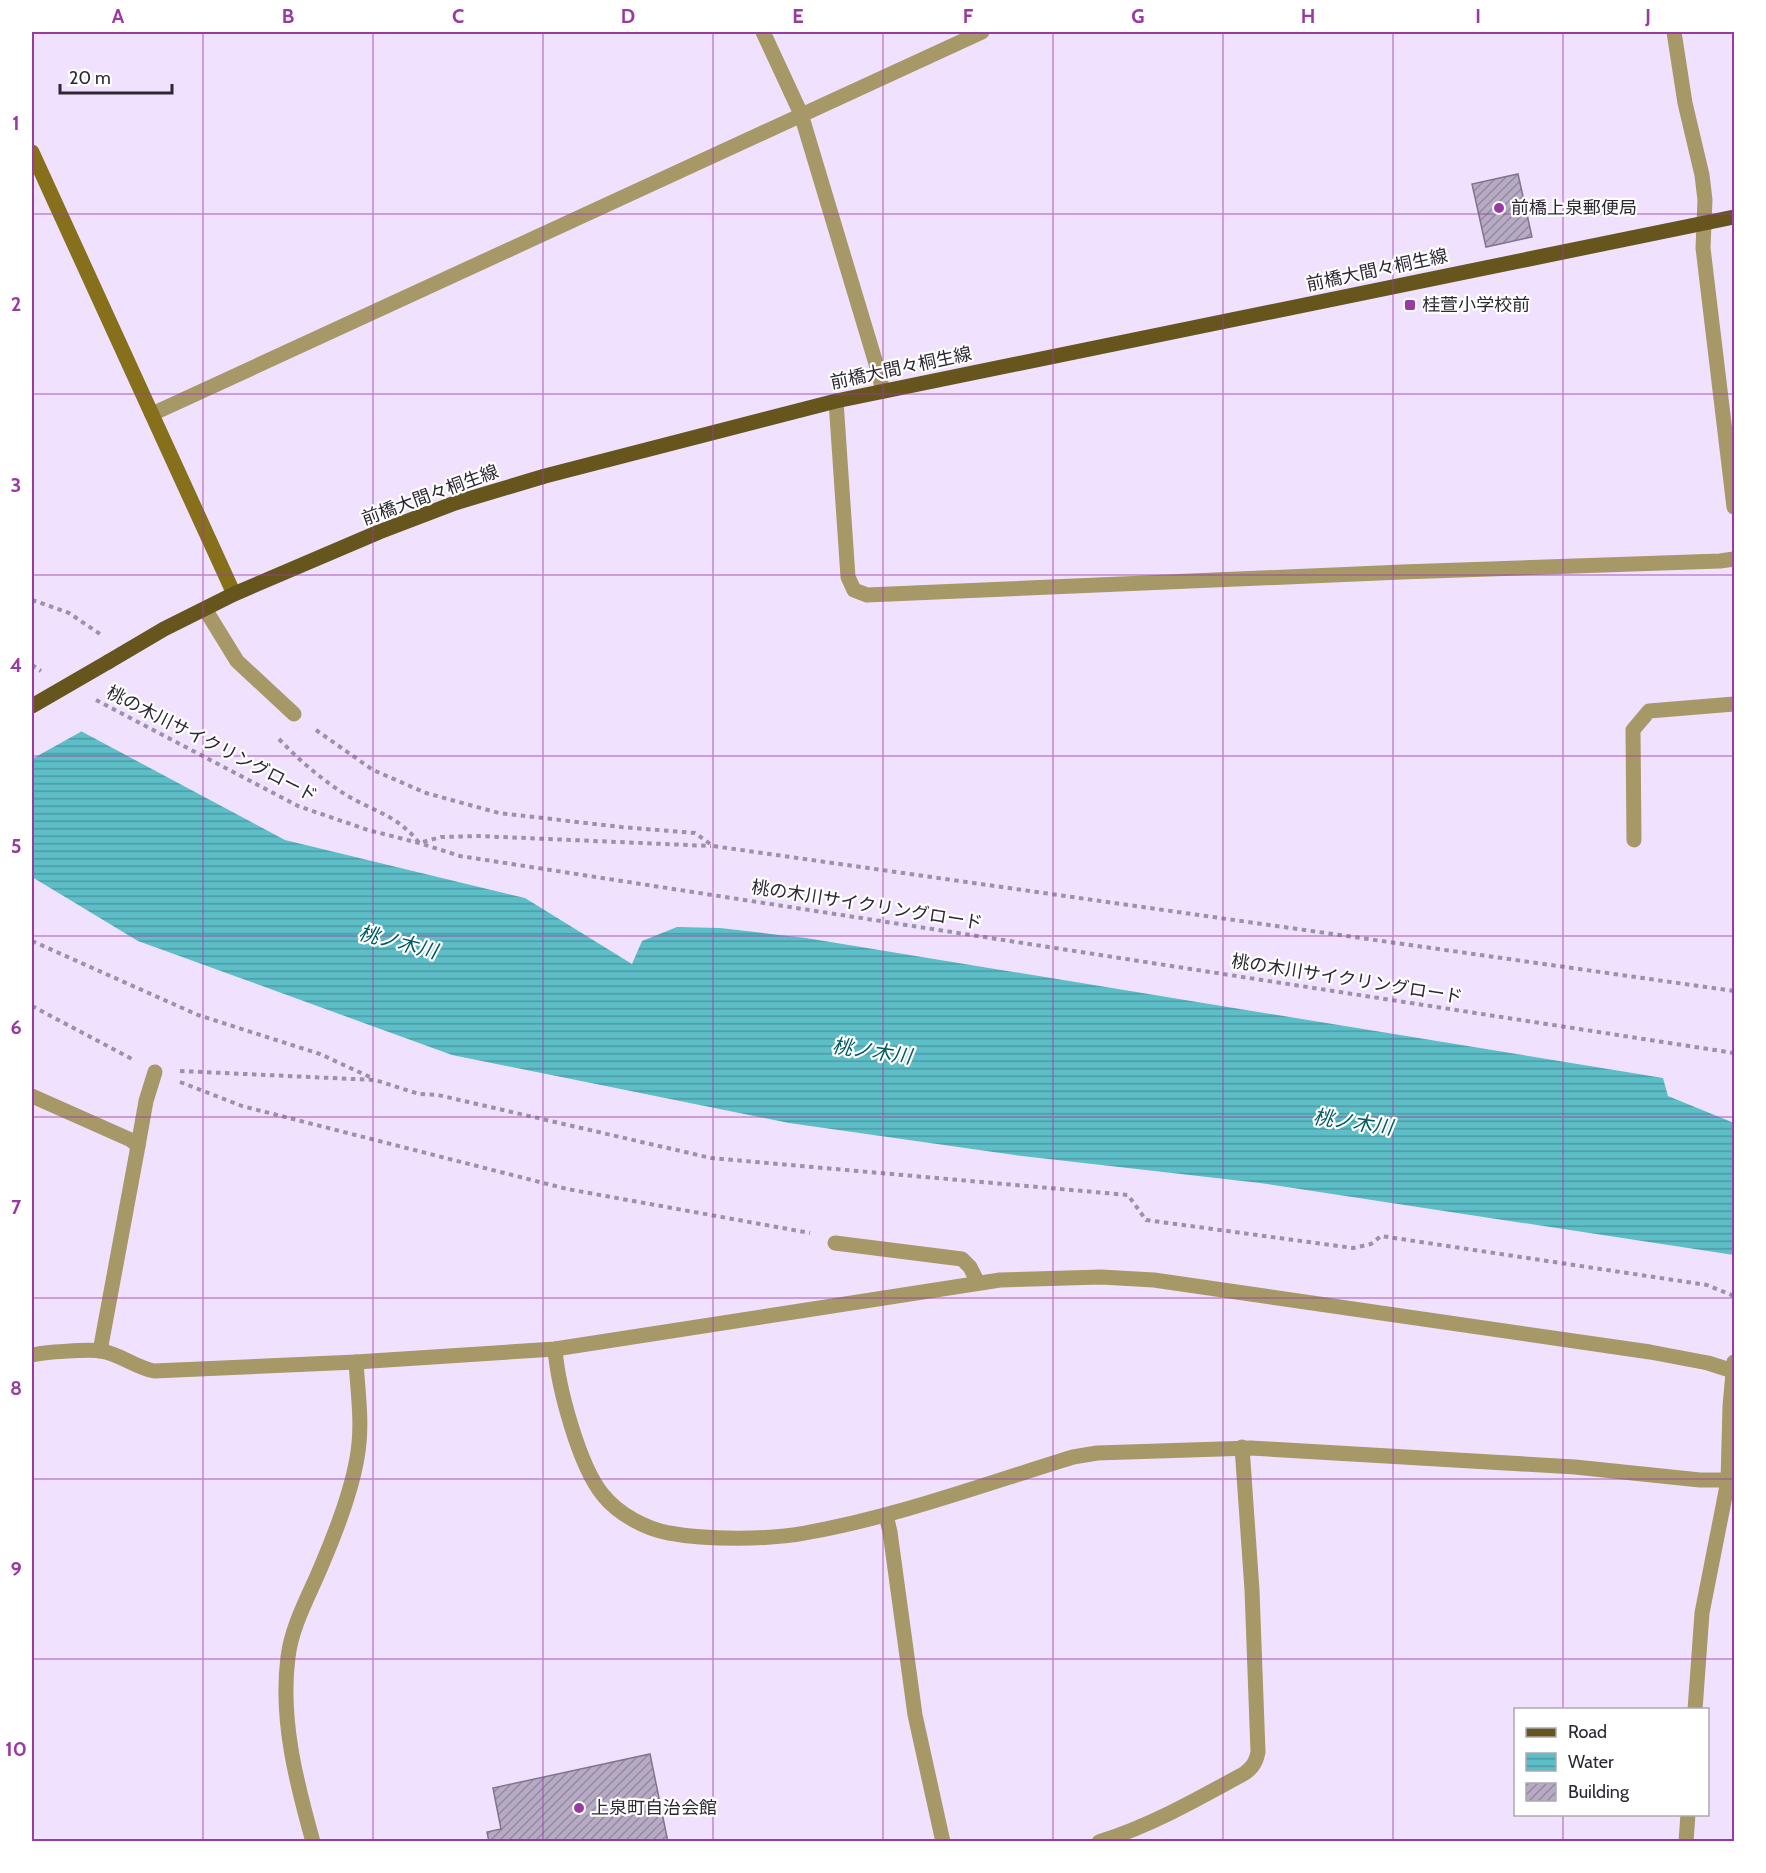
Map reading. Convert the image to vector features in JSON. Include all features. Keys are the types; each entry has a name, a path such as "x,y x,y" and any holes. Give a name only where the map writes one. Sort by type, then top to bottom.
{"main road":[{"name":"前橋大間々桐生線","path":"32,706 164,629 234,594 455,503 545,476 836,401 1734,217"}],"street":[{"path":"763,32 801,114 883,391"},
{"path":"152,414 982,32"},
{"path":"1674,32 1685,104 1702,175 1705,200 1703,248 1734,501"},
{"path":"32,152 234,594"},
{"path":"836,401 848,577 854,590 867,595 1734,559"},
{"path":"205,609 237,661 294,714"},
{"path":"1634,840 1633,730 1649,711 1734,704"},
{"path":"100,1351 141,1124 155,1072"},
{"path":"32,1096 131,1140 138,1146"},
{"path":"836,1243 962,1259 970,1267 978,1283"},
{"path":"32,1355 100,1351 154,1371 356,1362 555,1349 978,1283 1101,1276 1154,1280 1650,1352 1734,1367 1730,1406 1731,1480 1702,1613 1695,1708"},
{"path":"555,1349 557,1372 580,1451 590,1475 603,1496 617,1509 641,1524 669,1533 764,1538 804,1534 886,1515 1073,1458 1097,1453 1242,1448 1575,1467 1700,1480 1731,1480"},
{"path":"313,1842 293,1765 287,1708 288,1655 294,1632 342,1510 357,1458 360,1423 356,1362"},
{"path":"1099,1842 1152,1823 1177,1811 1245,1773 1256,1760 1258,1752 1251,1590 1242,1448"},
{"path":"886,1515 915,1715 943,1842"},
{"path":"1686,1842 1688,1816"}],"path":[{"path":"32,600 69,614 104,636"},
{"path":"32,665 42,671"},
{"name":"桃の木川サイクリングロード","path":"92,698 298,806 368,830 460,856 1734,1053"},
{"path":"294,714 373,770 426,793 499,813 696,833 713,846"},
{"path":"278,738 301,762 346,795 398,821 409,829 419,843 441,837 478,836 713,846 1734,991"},
{"path":"32,941 198,1015 320,1054 375,1080 419,1094 438,1095 711,1158 1128,1195 1146,1220 1353,1248 1371,1244 1381,1236 1707,1285 1734,1296"},
{"path":"32,1006 155,1072 242,1106 567,1189 827,1236 836,1243"},
{"path":"155,1072 187,1071 375,1080"}],"water":[{"name":"桃ノ木川","path":"32,705 285,840 525,898 632,964 642,941 677,927 720,928 806,938 1663,1078 1668,1096 1734,1123 1734,1255 1260,1183 1022,1156 789,1123 452,1055 138,941 32,877"}],"pier":[{"path":"33,702 84,730 32,759"}],"building":[{"path":"1518,174 1532,237 1486,247 1472,184"},
{"name":"上泉町自治会館","path":"650,1754 668,1842 489,1842 487,1832 501,1829 493,1788"}],"place":[{"name":"前橋上泉郵便局","path":"1499,208"},
{"name":"桂萱小学校前","path":"1410,305"},
{"name":"上泉町自治会館","path":"579,1808"}]}
